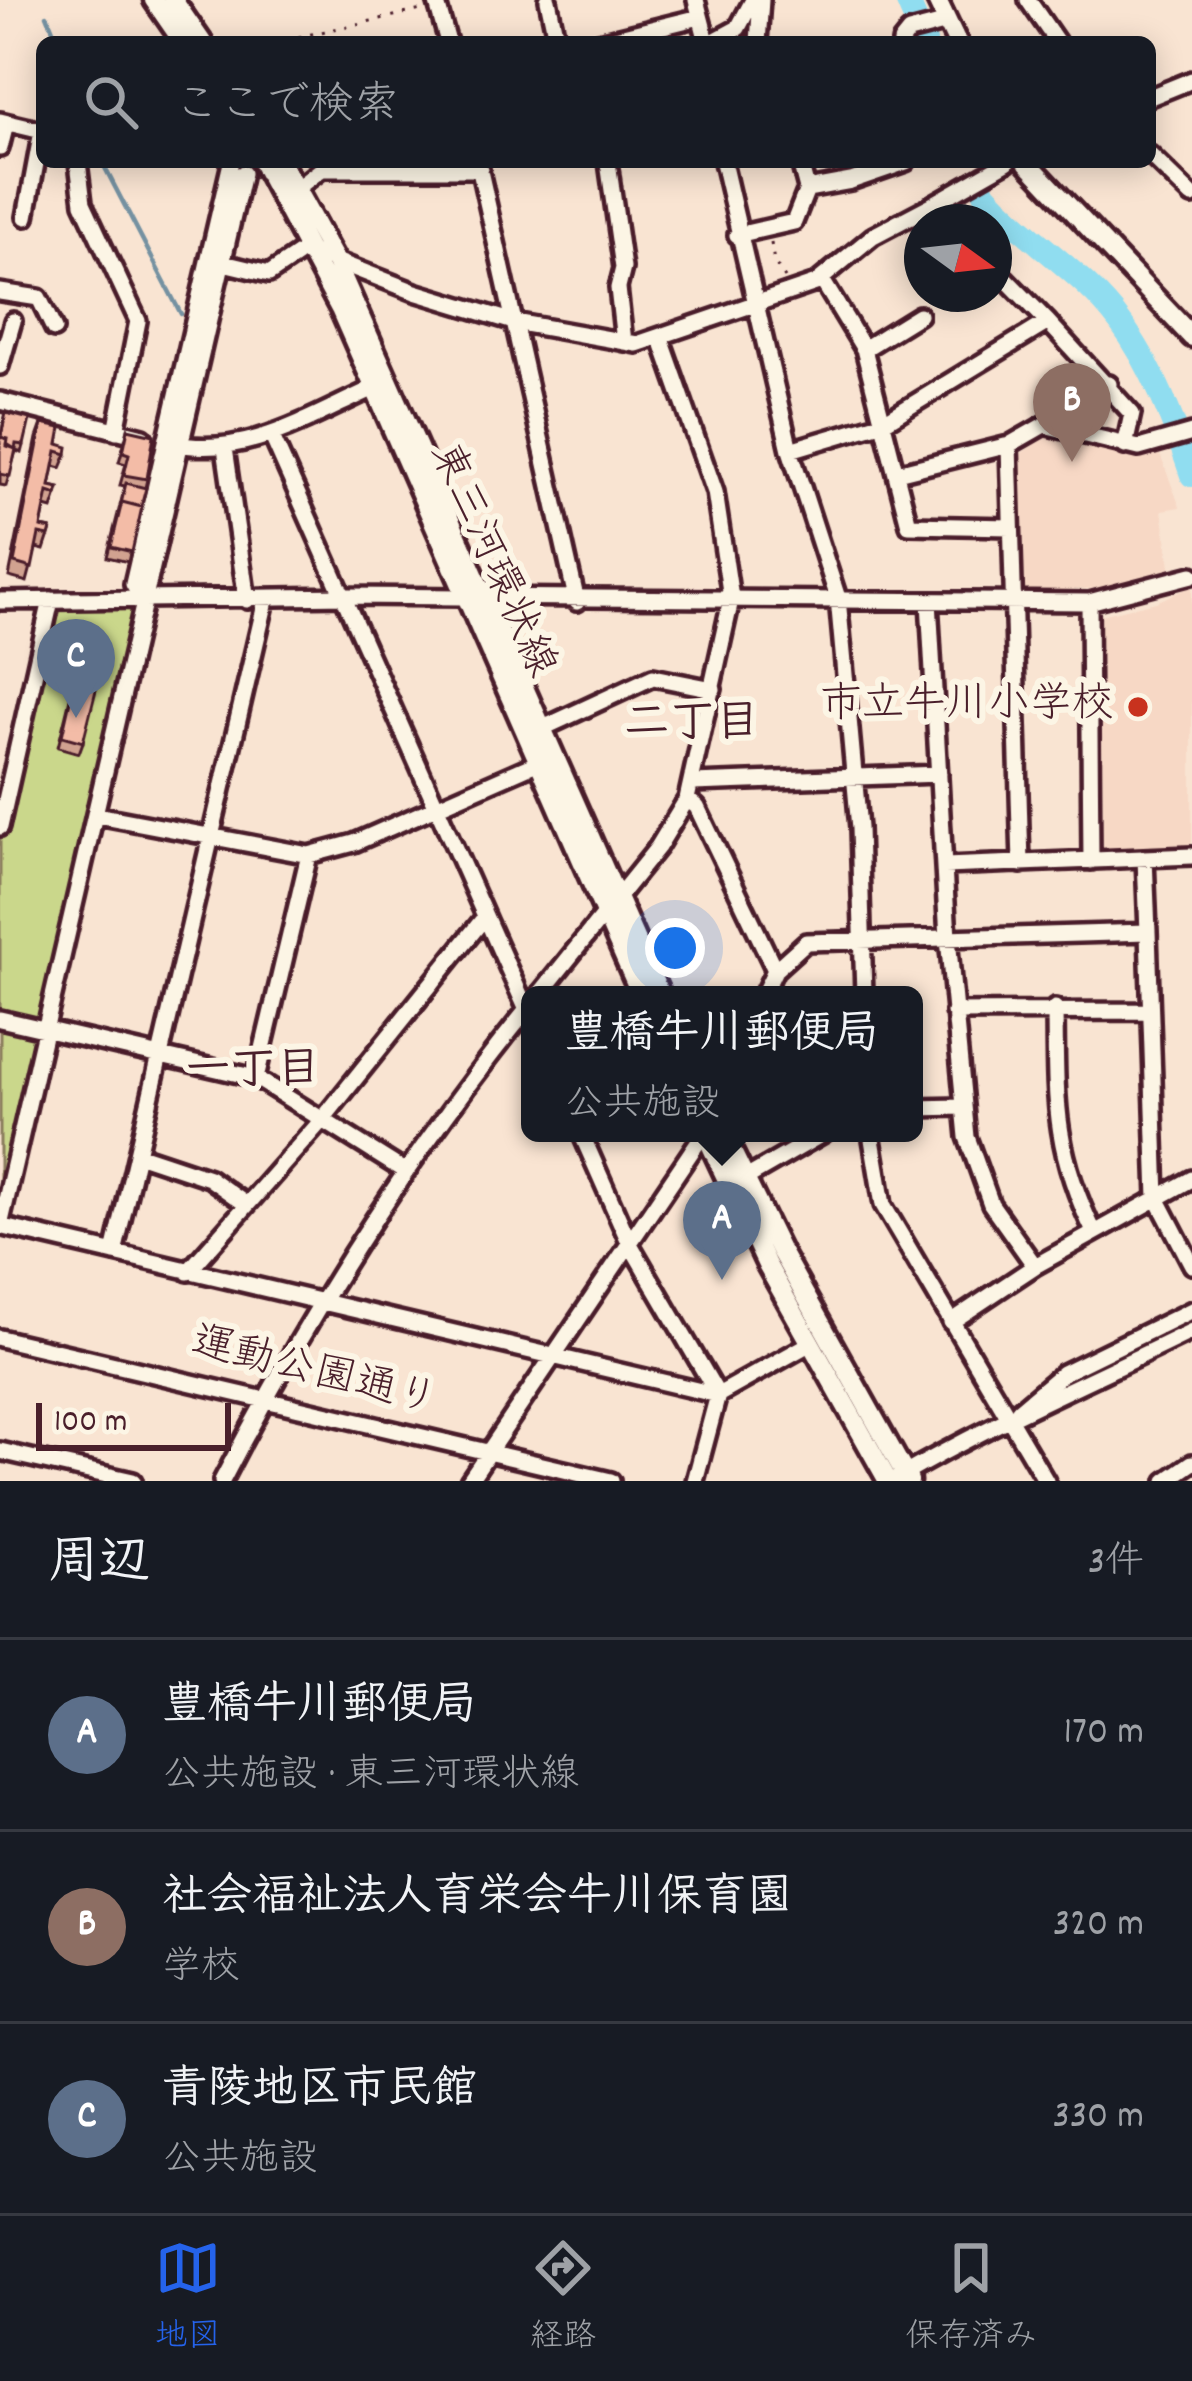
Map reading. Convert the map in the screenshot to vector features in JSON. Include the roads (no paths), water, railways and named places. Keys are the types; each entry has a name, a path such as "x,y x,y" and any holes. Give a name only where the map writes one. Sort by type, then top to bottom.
{"main road":[{"path":"154,0 179,36"},
{"path":"173,0 198,36"},
{"path":"937,0 954,36"},
{"name":"東三河環状線","path":"264,168 382,384"},
{"name":"東三河環状線","path":"285,168 335,260 539,762 655,986"},
{"path":"1033,168 1188,324"},
{"name":"東三河環状線","path":"477,601 543,728 638,986"},
{"path":"710,1142 811,1343 899,1480"},
{"path":"728,1142 899,1480"}],"street":[{"path":"548,0 556,36"},
{"path":"722,36 738,28 757,0"},
{"path":"757,0 758,36"},
{"path":"1028,0 1053,36"},
{"path":"437,3 446,36"},
{"path":"616,36 698,9"},
{"path":"911,35 948,22"},
{"path":"1156,95 1192,80"},
{"path":"0,148 3,122 36,130"},
{"path":"1156,160 1192,196"},
{"path":"26,217 36,163"},
{"path":"79,168 83,203 138,322 116,431"},
{"path":"226,168 144,602 0,1226 718,1395 811,1343"},
{"path":"172,443 223,263 227,168"},
{"path":"297,188 322,169 361,168"},
{"path":"480,168 577,602"},
{"path":"609,168 622,268 618,288 624,342"},
{"path":"724,168 790,450 838,598 856,781 864,986"},
{"path":"737,235 794,222 807,188 802,168"},
{"path":"807,188 851,182 890,168"},
{"path":"934,204 996,168"},
{"path":"223,263 269,274 300,253 313,252 415,292 514,322 624,342 661,339 822,280 862,244 904,221"},
{"path":"822,280 864,349 909,525 1010,527"},
{"path":"1012,285 1132,414 1124,446"},
{"path":"0,292 39,298 54,329"},
{"path":"864,349 919,315"},
{"path":"0,366 13,321"},
{"path":"790,450 884,422 1048,322"},
{"path":"546,986 611,908 690,791 731,598 715,492 661,339"},
{"path":"0,401 172,443 225,448 271,434 382,384"},
{"path":"897,473 1009,445 1108,384"},
{"path":"1044,425 1124,446 1179,437"},
{"path":"271,434 348,596 521,994"},
{"path":"1009,445 1021,864"},
{"path":"225,448 248,600"},
{"path":"0,601 348,596 577,602 838,598 1089,602 1192,575"},
{"path":"0,827 4,792 51,600"},
{"path":"113,1253 140,1155 266,600"},
{"path":"929,601 962,1107 974,1168 991,1204 1035,1266"},
{"path":"1089,602 1091,861"},
{"path":"543,728 653,677 713,689"},
{"path":"97,814 211,840 309,855 354,843 539,762"},
{"path":"690,791 939,774"},
{"path":"690,791 775,970"},
{"path":"256,1078 309,855"},
{"path":"944,866 1192,856"},
{"path":"1145,858 1157,1198 1192,1265"},
{"path":"188,1272 322,1120 484,918"},
{"path":"767,986 775,970 806,942 1148,932"},
{"path":"1054,1008 1057,1131 1073,1189 1094,1232"},
{"path":"954,1012 1149,1011"},
{"path":"0,1019 256,1078 406,1172"},
{"path":"221,1481 264,1397 406,1172 521,1021"},
{"path":"923,1108 962,1107"},
{"path":"585,1142 630,1244 718,1395 695,1481"},
{"path":"469,1481 699,1142"},
{"path":"746,1178 808,1142"},
{"path":"872,1142 883,1205 1046,1481"},
{"path":"140,1155 209,1178 247,1205"},
{"path":"951,1322 1035,1266 1192,1179"},
{"path":"899,1480 1007,1419 1064,1373 1192,1310"},
{"path":"1007,1419 1049,1404 1192,1331"},
{"name":"運動公園通り","path":"0,1338 611,1481"},
{"path":"0,1451 133,1481"},
{"path":"1174,1478 1192,1463"}],"waterway":[{"path":"907,0 922,36"},
{"path":"47,15 56,36"},
{"path":"105,168 181,314"},
{"path":"985,193 1120,322 1153,376 1192,475"},
{"path":"114,697 117,683"},
{"path":"41,1012 90,802"},
{"path":"0,1190 34,1041"}],"place":[{"name":"社会福祉法人育栄会牛川保育園","path":"1072,462"},
{"name":"市立牛川小学校","path":"1138,707"},
{"name":"青陵地区市民館","path":"76,718"},
{"name":"豊橋牛川郵便局","path":"722,1280"}],"district":[{"name":"二丁目","path":"692,726"},
{"name":"一丁目","path":"253,1073"}]}
